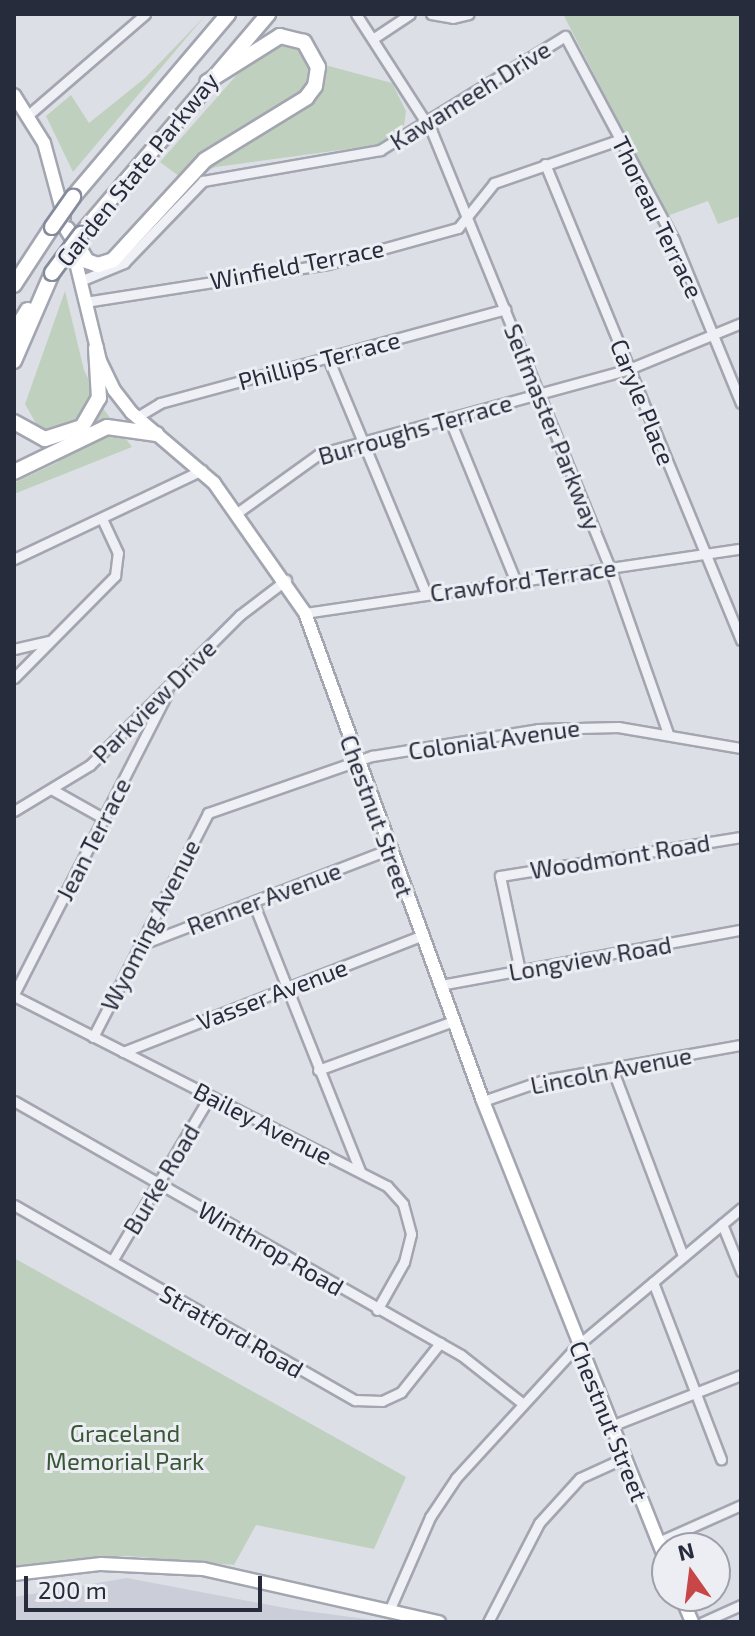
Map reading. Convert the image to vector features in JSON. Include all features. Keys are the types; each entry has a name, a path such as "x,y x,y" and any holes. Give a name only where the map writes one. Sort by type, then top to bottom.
{"highway":[{"name":"Garden State Parkway","path":"14,285 73,197 228,14"},
{"name":"Garden State Parkway","path":"14,332 74,232 268,14"},
{"path":"74,232 87,261 98,265 113,260 205,160 306,98 315,86 318,67 304,42 280,36 207,82"},
{"path":"14,361 52,273"},
{"path":"73,433 89,420 98,403 96,348"},
{"path":"14,422 41,438 73,433 108,419 137,417"},
{"path":"14,472 107,427 157,434"}],"main road":[{"name":"Chestnut Street","path":"14,95 47,151 74,232 80,281 96,348 114,390 137,417 202,470 286,580 305,613 388,850 483,1101 654,1532"},
{"name":"Chestnut Street","path":"14,107 27,116"},
{"path":"14,1574 101,1564 173,1566 439,1622"}],"street":[{"path":"27,116 145,14"},
{"name":"Selfmaster Parkway","path":"356,14 428,123 610,568 668,734"},
{"path":"374,38 410,14"},
{"path":"431,14 469,14"},
{"name":"Kawameeh Drive","path":"80,281 124,263 203,181 366,155 428,123 565,36"},
{"name":"Thoreau Terrace","path":"565,36 674,240 741,403"},
{"path":"467,220 473,204 494,183 621,139"},
{"name":"Caryle Place","path":"545,164 741,640"},
{"name":"Winfield Terrace","path":"85,302 328,264 458,228 467,220"},
{"name":"Phillips Terrace","path":"137,417 160,403 505,309"},
{"name":"Burroughs Terrace","path":"237,513 314,457 629,369 741,323"},
{"path":"328,358 426,594"},
{"path":"449,418 516,582"},
{"path":"14,559 202,470"},
{"path":"14,678 117,572 118,553 102,518"},
{"name":"Crawford Terrace","path":"305,613 741,549"},
{"name":"Parkview Drive","path":"14,811 53,790 97,759 244,611 286,580"},
{"path":"14,649 56,637"},
{"name":"Jean Terrace","path":"14,995 172,684"},
{"name":"Colonial Avenue","path":"208,813 357,762 538,729 618,727 741,748"},
{"path":"53,790 103,818"},
{"name":"Wyoming Avenue","path":"93,1037 208,813"},
{"name":"Woodmont Road","path":"520,971 500,876 741,837"},
{"name":"Renner Avenue","path":"140,945 388,850"},
{"path":"253,902 360,1171"},
{"name":"Longview Road","path":"440,985 741,930"},
{"name":"Vasser Avenue","path":"123,1052 421,936"},
{"name":"Bailey Avenue","path":"14,995 360,1171 396,1194 411,1227 408,1252 377,1310"},
{"path":"318,1070 453,1021"},
{"name":"Lincoln Avenue","path":"483,1101 544,1080 741,1045"},
{"path":"612,1068 683,1256"},
{"name":"Burke Road","path":"112,1261 210,1096"},
{"name":"Winthrop Road","path":"14,1101 377,1310 440,1343 522,1403"},
{"name":"Stratford Road","path":"14,1205 361,1402 382,1401 401,1392 440,1343"},
{"path":"389,1611 443,1495 522,1403 578,1345 741,1208"},
{"path":"722,1224 741,1271"},
{"path":"653,1282 721,1459"},
{"path":"611,1426 741,1375"},
{"path":"488,1622 539,1523 580,1478 624,1458"},
{"path":"680,1532 741,1505"},
{"path":"703,1622 741,1605"}],"shaded area":[{"path":"127,1578 291,1609 388,1622 14,1622 14,1597"}],"green space":[{"path":"207,14 73,172 46,116 71,95 89,123 145,78"},
{"path":"563,14 741,14 741,216 718,224 708,201 667,216"},
{"path":"286,44 325,65 392,83 406,111 404,126 378,145 216,167 184,180 160,162 256,53"},
{"path":"65,291 84,370 102,407 132,447 14,494 14,483 58,462 25,404"},
{"name":"Graceland Memorial Park","path":"14,1258 406,1477 374,1549 256,1525 234,1565 128,1556 14,1566"}]}
